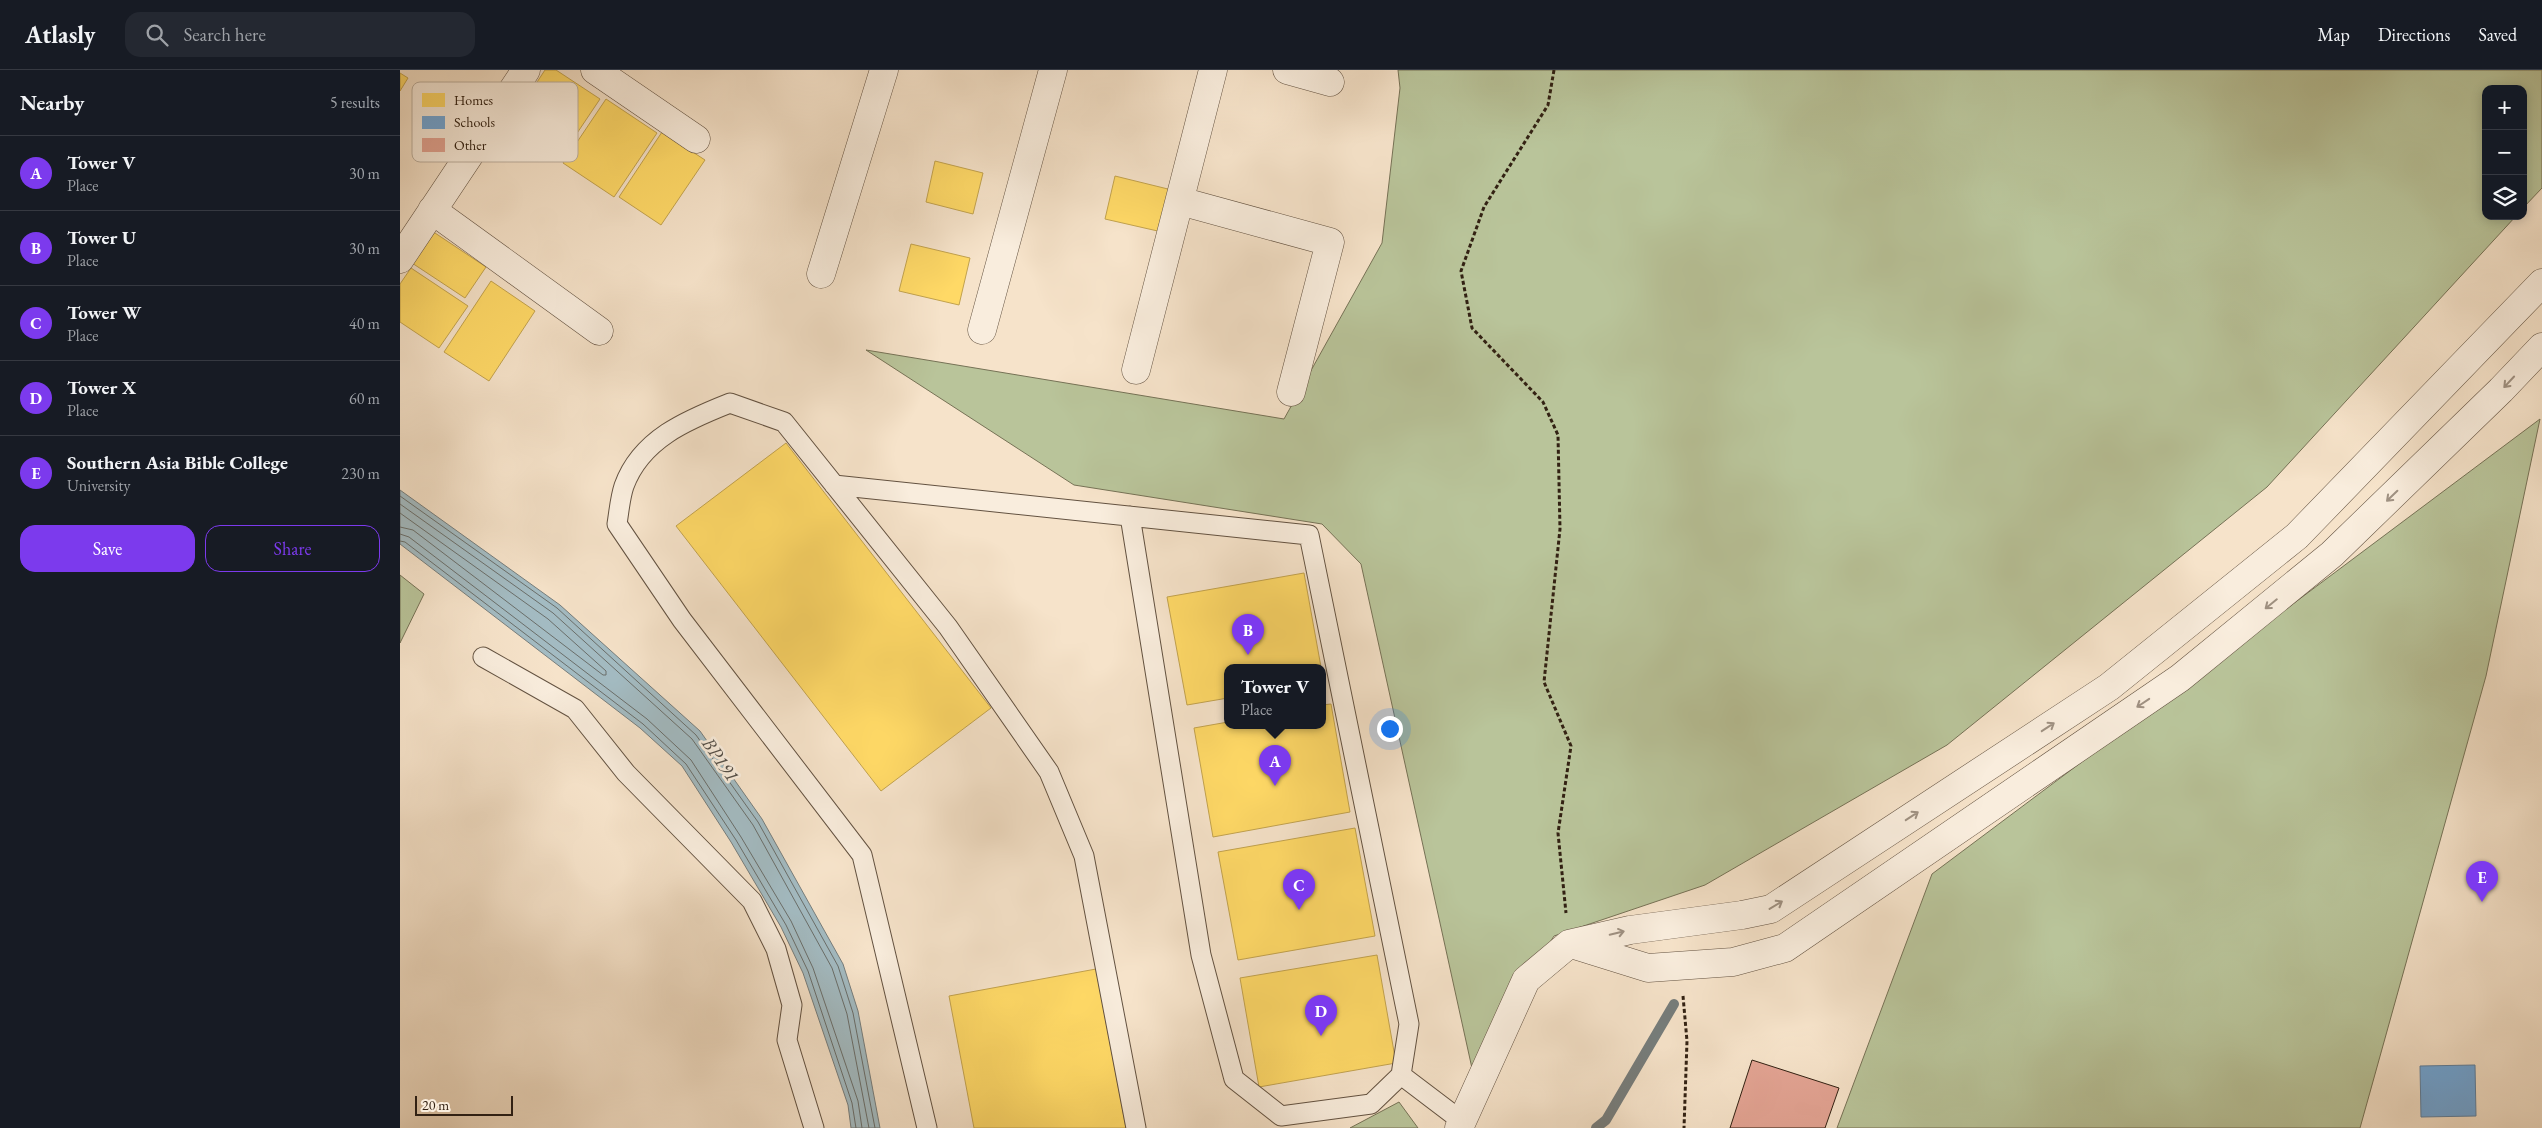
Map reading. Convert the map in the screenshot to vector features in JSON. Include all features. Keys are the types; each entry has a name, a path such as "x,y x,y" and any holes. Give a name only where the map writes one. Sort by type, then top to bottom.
{"street":[{"path":"518,82 526,70"},
{"path":"595,70 696,138"},
{"path":"821,274 884,70"},
{"path":"982,330 1053,70"},
{"path":"1136,370 1213,70"},
{"path":"1287,70 1330,82"},
{"path":"400,259 464,162"},
{"path":"1180,201 1330,242 1291,392"},
{"path":"432,210 598,331"},
{"path":"1461,1125 1526,980 1569,944 1630,930 1742,915 1771,909 2109,687 2298,536 2542,283"},
{"path":"1569,944 1648,968 1733,962 1785,948 2180,678 2332,554 2501,390 2542,347"}],"lane":[{"path":"927,1128 862,855 682,620 617,524 624,486 645,450 684,422 730,403 784,422 948,627 1049,772 1084,856 1136,1128"},
{"path":"834,485 1130,516 1309,535 1409,1024 1401,1076 1371,1104 1281,1116 1234,1079 1201,955 1130,516"},
{"path":"483,657 575,709 626,773 752,901 776,949 792,1005 787,1040 814,1128"},
{"path":"1401,1076 1461,1125"}],"path":[{"path":"1554,70 1548,105 1484,206 1462,271 1472,328 1544,402 1558,435 1560,528 1544,682 1572,746 1558,833 1569,944"},
{"path":"1681,966 1687,1041 1684,1128"}],"green space":[{"path":"1398,70 2542,70 2542,188 2527,204 2527,85 2482,85 2482,220 2512,220 2267,487 1947,745 1705,885 1554,936 1526,980 1477,1091 1361,564 1322,524 1074,485 866,350 1284,419 1382,243 1400,88"},
{"path":"2540,419 2486,676 2360,1128 1837,1128 1932,874"},
{"path":"400,575 424,594 400,643"},
{"path":"1399,1102 1418,1128 1350,1128"}],"water":[{"path":"400,490 560,605 700,731 762,819 843,964 858,1011 880,1128 851,1128 848,1105 803,973 781,927 731,842 682,766 640,728 400,544"}],"building: Homes":[{"path":"545,70 556,70 574,82 537,82"},
{"path":"400,73 408,78 400,91"},
{"path":"578,84 600,99 578,132"},
{"path":"606,99 657,133 614,197 563,163 578,162 578,141"},
{"path":"662,132 705,160 661,225 619,197"},
{"path":"935,161 983,173 973,214 926,202"},
{"path":"1115,176 1172,190 1162,232 1105,219"},
{"path":"432,231 486,267 465,298 412,263"},
{"path":"911,244 970,258 959,305 899,291"},
{"path":"411,268 468,306 439,348 400,322 400,284"},
{"path":"491,281 535,311 489,381 444,352"},
{"path":"786,443 991,708 881,791 676,526"},
{"path":"1304,573 1320,664 1224,664 1224,699 1187,705 1167,597"},
{"path":"1331,704 1350,812 1213,837 1194,728 1224,723 1224,729 1326,729 1326,705"},
{"path":"1355,828 1375,936 1238,960 1218,852"},
{"path":"1377,955 1396,1063 1259,1087 1240,978"},
{"path":"1096,969 1126,1128 974,1128 949,996"}],"building: Schools":[{"path":"2475,1065 2476,1116 2421,1117 2420,1066"}],"building: Other":[{"path":"1752,1060 1839,1088 1825,1128 1730,1128"}],"waterway":[{"path":"1596,1128 1606,1120 1674,1004"}],"place":[{"name":"Tower U","path":"1248,655"},
{"name":"Tower V","path":"1275,786"},
{"name":"Southern Asia Bible College","path":"2482,902"},
{"name":"Tower W","path":"1299,910"},
{"name":"Tower X","path":"1321,1036"}],"water label":[{"name":"BP191","path":"721,759"}]}
